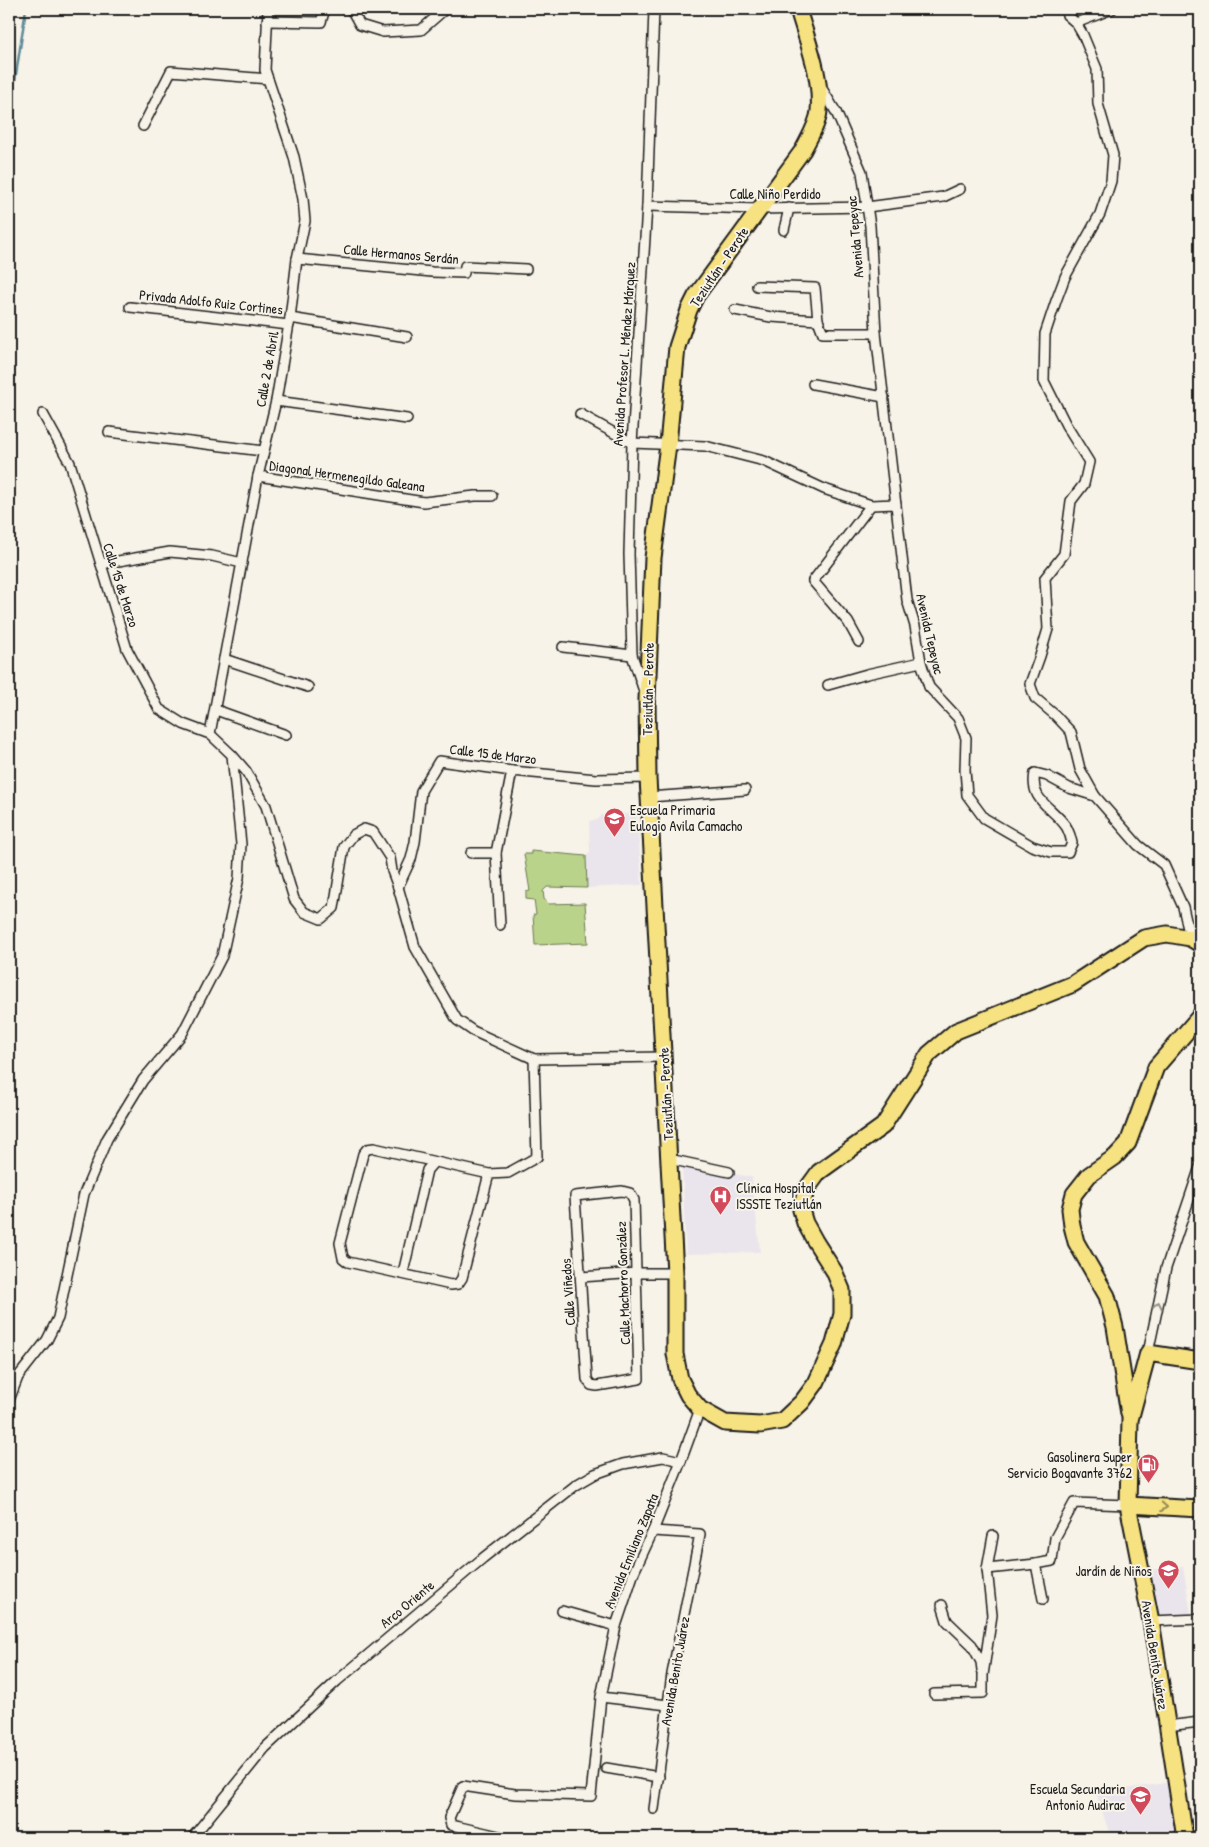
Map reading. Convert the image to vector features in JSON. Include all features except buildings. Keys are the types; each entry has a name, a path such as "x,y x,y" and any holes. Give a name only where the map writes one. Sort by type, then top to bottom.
{"main road":[{"name":"Teziutlán - Perote","path":"700,1409 688,1395 680,1379 675,1354 675,1273 648,778 647,699 653,558 668,445 677,347 689,310 708,278 803,150 819,112 819,82 798,9"},
{"path":"700,1409 725,1423 760,1425 782,1421 802,1402 816,1383 834,1344 842,1314 842,1290 834,1270 805,1223 801,1210 806,1190 819,1172 883,1126 929,1054 956,1031 1074,984 1144,938 1167,934 1195,941"},
{"path":"1130,1420 1115,1327 1107,1296 1076,1242 1070,1209 1074,1194 1089,1175 1115,1157 1128,1143 1156,1067 1200,1016"},
{"path":"1148,1353 1200,1361"},
{"name":"Avenida Benito Juárez","path":"1148,1353 1130,1420 1128,1505 1151,1621 1185,1838"},
{"path":"1128,1505 1200,1509"}],"street":[{"name":"Calle 2 de Abril","path":"210,734 216,710 258,476 276,401 290,322 297,259 306,221 294,157 266,70 268,9"},
{"path":"268,21 321,22 325,9"},
{"path":"350,9 360,25 383,32 421,30 445,9"},
{"name":"Avenida Profesor L. Méndez Márquez","path":"647,699 632,655 628,554 632,443 647,206 654,9"},
{"path":"1065,9 1067,15 1076,23 1083,35 1096,70 1098,104 1113,155 1111,181 1100,214 1065,277 1046,334 1044,381 1066,425 1089,462 1084,484 1071,501 1064,554 1045,578 1048,629 1030,684 1035,698 1071,732 1080,769 1095,796 1138,844 1164,865 1183,907 1195,941"},
{"path":"1076,23 1111,9"},
{"path":"143,126 171,71 268,79"},
{"name":"Avenida Tepeyac","path":"819,82 836,112 862,172 870,226 876,333 907,600 921,662 929,687 958,718 966,738 965,770 967,795 984,818 1032,846 1051,852 1068,852 1072,843 1067,828 1042,802 1035,791 1033,781 1035,773 1048,776 1069,788 1095,796"},
{"name":"Calle Niño Perdido","path":"647,206 760,209 867,207 943,197 960,189"},
{"path":"784,230 789,208"},
{"name":"Calle Hermanos Serdán","path":"297,259 432,272 464,273 465,266 526,269"},
{"path":"757,286 815,288 818,320 822,333 876,333"},
{"name":"Privada Adolfo Ruiz Cortines","path":"130,308 290,322 408,338"},
{"path":"735,310 771,317 818,320"},
{"path":"812,384 884,397"},
{"path":"276,401 407,419"},
{"name":"Calle 15 de Marzo","path":"43,414 70,463 127,650 159,709 183,724 210,734"},
{"path":"580,414 632,443 705,446 764,461 824,489 871,506 896,504"},
{"path":"110,432 263,451"},
{"name":"Diagonal Hermenegildo Galeana","path":"258,476 424,502 474,496 492,496"},
{"path":"859,642 848,622 813,581 871,506"},
{"path":"101,564 170,552 212,556 242,563"},
{"path":"563,647 632,655"},
{"path":"224,659 308,687"},
{"path":"828,685 921,662"},
{"path":"216,710 286,735"},
{"path":"210,734 246,771 266,806 294,899 304,912 321,919 334,908 344,847 353,835 364,829 373,832 390,858 392,871 415,948 456,1020 473,1032 534,1059 664,1057"},
{"path":"9,1400 18,1377 47,1340 58,1318 84,1194 107,1138 143,1080 182,1034 222,956 239,878 241,844 232,755"},
{"name":"Calle 15 de Marzo","path":"398,887 411,859 421,791 439,761 512,771 596,779 648,778"},
{"path":"500,925 496,854 512,771"},
{"path":"649,798 746,790"},
{"path":"471,853 496,854"},
{"path":"489,1174 462,1278 458,1284 451,1285 348,1262 343,1258 340,1243 363,1154 368,1149 374,1148 489,1174 508,1174 537,1157 534,1059"},
{"path":"669,1159 729,1172"},
{"path":"403,1274 427,1170 434,1162"},
{"name":"Avenida Benito Juárez","path":"1148,1353 1166,1268 1200,1167"},
{"name":"Calle Machorro González","path":"575,1196 622,1191 630,1193 634,1200 639,1379 597,1386 591,1385"},
{"name":"Calle Viñedos","path":"575,1196 587,1379 591,1385"},
{"path":"581,1277 637,1273 675,1273"},
{"name":"Avenida Emiliano Zapata","path":"503,1837 451,1825 449,1818 463,1786 515,1794 591,1796 601,1697 616,1626 634,1572 681,1462 700,1409"},
{"name":"Arco Oriente","path":"192,1838 265,1748 337,1681 483,1558 576,1485 595,1474 653,1457 663,1457 681,1462"},
{"path":"987,1569 1052,1561 1055,1538 1074,1503 1128,1505"},
{"name":"Avenida Benito Juárez","path":"653,1531 700,1534 672,1674 654,1809"},
{"path":"934,1694 983,1693 983,1675 992,1616 987,1569 993,1536"},
{"path":"1036,1564 1043,1599"},
{"path":"942,1605 947,1620 972,1645 981,1662 983,1675"},
{"path":"562,1611 616,1626"},
{"path":"1151,1621 1200,1619"},
{"path":"601,1697 668,1705"},
{"path":"1167,1726 1200,1722"},
{"path":"606,1768 659,1777"}],"shaded area":[{"name":"Escuela Primaria Eulogio Avila Camacho","path":"637,813 642,885 587,888 586,856 590,852 589,821 597,820 602,815"},
{"name":"Clínica Hospital ISSSTE Teziutlán","path":"682,1165 752,1177 760,1252 686,1254"},
{"name":"Jardín de Niños","path":"1183,1567 1191,1613 1158,1615 1153,1610 1146,1570"},
{"name":"Escuela Secundaria Antonio Audirac","path":"1173,1782 1182,1838 1111,1838 1096,1793"}],"green space":[{"path":"531,851 586,856 587,888 547,887 543,891 544,899 548,904 585,903 588,943 535,945 533,915 536,914 534,900 526,899 526,892 530,891 524,854 531,854"}],"waterway":[{"path":"9,120 26,9"}],"place":[{"name":"Escuela Primaria Eulogio Avila Camacho","path":"614,837"},
{"name":"Clínica Hospital ISSSTE Teziutlán","path":"720,1215"},
{"name":"Gasolinera Super Servicio Bogavante 3762","path":"1148,1484"},
{"name":"Jardín de Niños","path":"1168,1590"},
{"name":"Escuela Secundaria Antonio Audirac","path":"1141,1816"}]}
